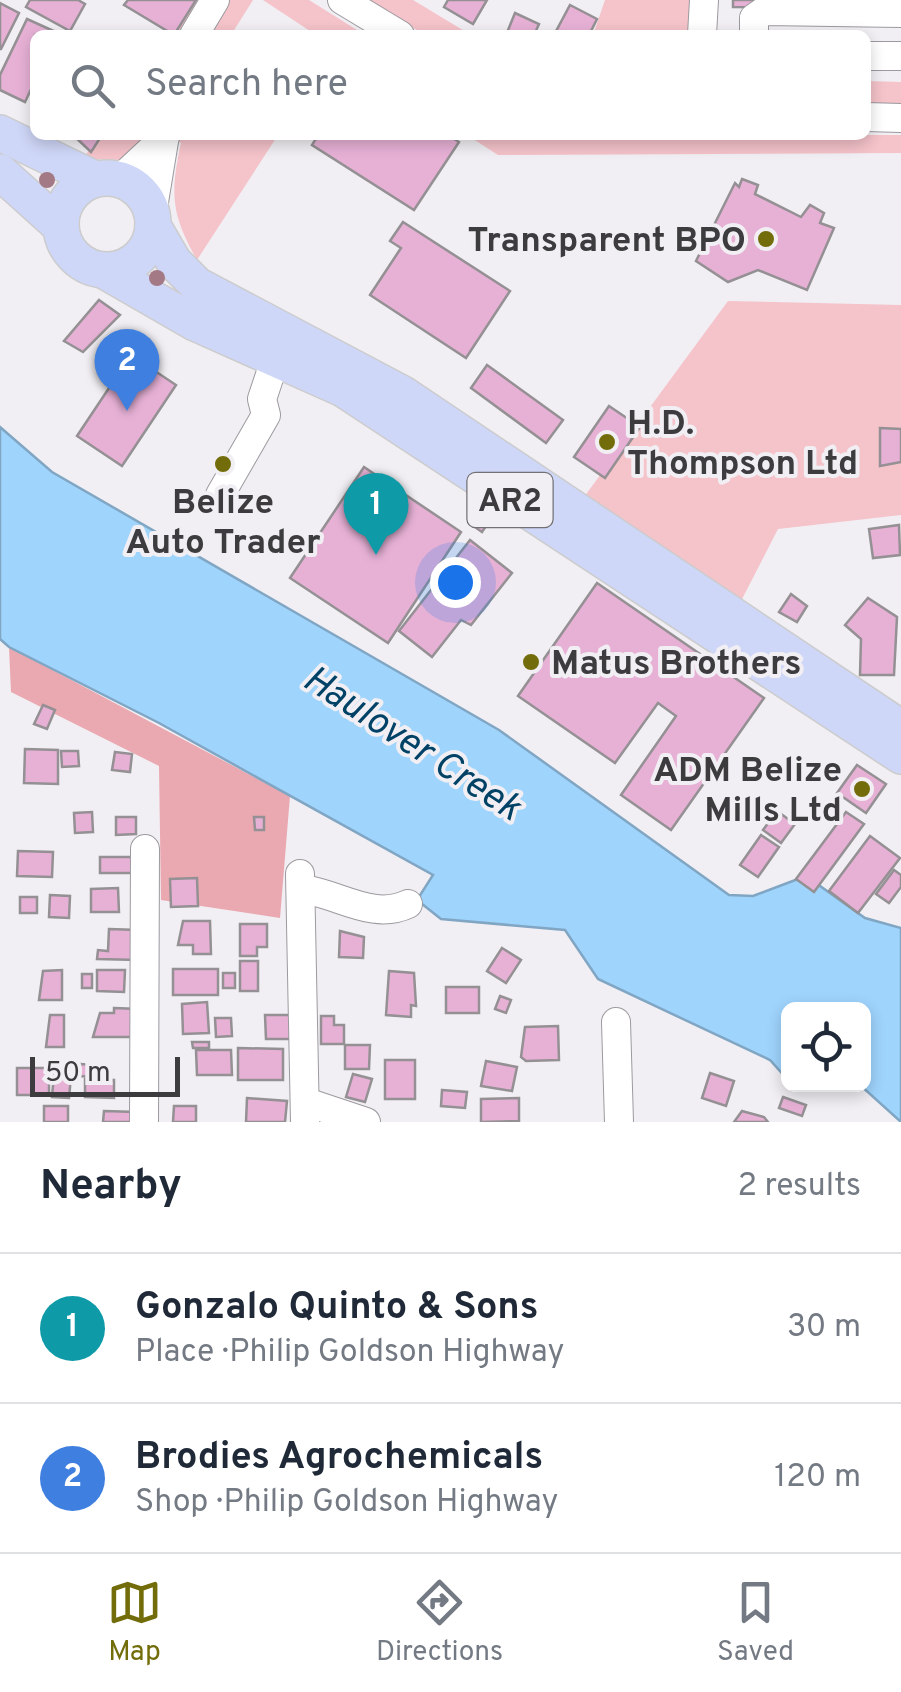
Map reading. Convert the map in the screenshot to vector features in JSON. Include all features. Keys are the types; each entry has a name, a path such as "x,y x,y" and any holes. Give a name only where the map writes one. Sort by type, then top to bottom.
{"main road":[{"path":"0,133 140,192 152,220 143,252 132,263 103,270 78,261 63,239 60,226 69,197 107,180"},
{"path":"0,172 60,226"},
{"name":"AR2","path":"152,220 174,262 197,285 227,305 330,353 403,394 901,728"},
{"name":"AR2","path":"103,270 195,322 343,389 901,756"}],"street":[{"path":"197,30 214,0"},
{"path":"342,0 392,30"},
{"path":"702,30 704,0"},
{"path":"754,30 754,18 764,12 901,13"},
{"path":"871,56 901,56"},
{"path":"871,117 901,118"},
{"path":"107,180 160,140"},
{"path":"152,220 164,140"},
{"path":"220,495 266,415 262,400 276,357"},
{"path":"144,1122 145,848"},
{"path":"366,1122 306,1112 300,881 378,912 408,904"},
{"path":"616,1022 619,1122"}],"shaded area":[{"path":"191,0 253,0 234,30 170,30"},
{"path":"263,0 309,0 357,30 308,30"},
{"path":"367,0 413,0 463,30 417,30"},
{"path":"605,0 705,0 704,30 595,30"},
{"path":"871,81 901,82 901,106 871,105"},
{"path":"871,135 901,135 901,153 498,155 475,140 871,140"},
{"path":"96,140 144,140 122,160 83,159"},
{"path":"177,140 275,140 197,260 175,203 181,143"},
{"path":"728,301 901,305 901,515 778,529 739,605 584,497"},
{"path":"9,647 290,796 280,918 161,900 159,766 11,692"}],"water":[{"name":"Haulover Creek","path":"0,427 52,472 499,730 729,895 753,896 806,876 865,918 901,928 901,1122 868,1092 871,1092 871,1002 781,1002 781,1072 770,1060 598,979 565,930 441,919 417,900 433,875 0,639"}],"building":[{"path":"30,0 78,0 85,4 71,30 26,7"},
{"path":"128,0 196,0 177,30 166,30 124,5"},
{"path":"448,0 487,0 473,24 444,7"},
{"path":"733,0 820,0 819,8 733,7"},
{"path":"0,3 19,13 1,49 0,49"},
{"path":"570,5 597,19 592,30 557,30"},
{"path":"515,13 539,24 536,30 508,30"},
{"path":"27,19 51,30 30,30 30,92 25,102 0,90 0,75"},
{"path":"78,140 99,140 91,152"},
{"path":"315,140 459,142 414,210 312,145"},
{"path":"742,179 758,185 755,194 801,217 810,205 824,213 820,223 834,228 807,290 758,270 728,282 696,261 735,183 739,187"},
{"path":"403,222 510,291 466,358 370,295 401,248 390,241"},
{"path":"99,300 120,315 83,352 64,341"},
{"path":"131,355 176,385 122,466 77,436"},
{"name":"H.D. Thompson Ltd","path":"487,365 563,420 546,443 471,388"},
{"name":"H.D. Thompson Ltd","path":"609,406 640,427 605,478 574,457"},
{"path":"880,428 901,429 901,462 880,466"},
{"path":"364,467 461,532 388,643 290,578"},
{"path":"478,516 488,523 482,532 472,525"},
{"path":"899,525 900,555 873,558 869,529"},
{"path":"470,540 512,573 471,625 461,620 432,657 399,631"},
{"path":"597,583 764,698 671,830 621,795 676,716 658,703 615,763 518,696"},
{"path":"791,594 807,606 797,622 779,612"},
{"path":"868,598 897,617 894,675 860,675 861,639 845,625"},
{"path":"43,705 55,710 47,729 34,724"},
{"path":"25,749 58,750 58,784 24,783"},
{"path":"61,751 78,751 79,766 62,767"},
{"path":"115,752 132,754 130,772 112,770"},
{"name":"ADM Belize Mills Ltd","path":"857,765 886,784 866,813 837,793"},
{"path":"777,811 795,824 781,843 763,830"},
{"path":"92,812 93,832 75,833 74,813"},
{"path":"846,812 864,824 814,892 796,879"},
{"path":"116,817 136,817 136,834 116,835"},
{"path":"254,817 264,817 264,830 255,830"},
{"path":"761,835 779,847 758,877 740,865"},
{"path":"870,836 900,858 858,913 829,891"},
{"path":"18,851 53,852 52,877 17,876"},
{"path":"100,857 134,857 134,873 100,873"},
{"path":"894,870 901,875 901,887 889,903 876,894"},
{"path":"197,878 198,906 171,907 170,879"},
{"path":"118,888 119,912 91,912 91,889"},
{"path":"50,895 70,896 69,918 49,917"},
{"path":"20,897 37,897 37,913 20,913"},
{"path":"183,921 210,921 211,954 193,954 193,945 178,945"},
{"path":"240,924 267,924 267,947 257,947 257,956 240,956"},
{"path":"109,929 138,930 138,960 97,959 98,950 108,951"},
{"path":"340,931 364,937 363,958 339,957"},
{"path":"502,948 521,960 506,983 487,971"},
{"path":"240,961 258,961 258,991 240,991"},
{"path":"173,969 218,969 218,995 173,995"},
{"path":"62,970 62,1000 39,1000 43,971"},
{"path":"97,970 125,970 124,992 97,991"},
{"path":"389,971 414,973 416,1006 411,1005 411,1017 386,1015"},
{"path":"223,973 235,973 235,988 223,988"},
{"path":"82,974 92,974 92,988 82,988"},
{"path":"446,987 479,987 479,1013 446,1013"},
{"path":"500,996 511,1000 506,1013 495,1009"},
{"path":"207,1002 209,1033 183,1034 182,1004"},
{"path":"114,1008 139,1009 138,1037 93,1037 100,1013 114,1013"},
{"path":"50,1015 64,1015 64,1047 46,1047"},
{"path":"265,1015 291,1015 291,1039 266,1039"},
{"path":"321,1016 334,1016 334,1025 344,1025 344,1044 321,1044"},
{"path":"215,1018 231,1018 232,1036 216,1037"},
{"path":"558,1026 559,1060 526,1061 521,1057 525,1027"},
{"path":"192,1042 209,1042 209,1048 193,1048"},
{"path":"345,1045 370,1045 369,1069 345,1069"},
{"path":"238,1048 283,1049 283,1080 238,1080"},
{"path":"196,1050 231,1050 232,1075 197,1075"},
{"path":"385,1060 415,1060 415,1099 385,1099"},
{"path":"486,1061 517,1067 512,1091 481,1086"},
{"path":"80,1064 93,1065 92,1077 79,1076"},
{"path":"17,1068 49,1068 49,1095 17,1095"},
{"path":"710,1073 734,1081 726,1106 702,1098"},
{"path":"54,1074 71,1076 69,1098 52,1097"},
{"path":"353,1074 372,1079 365,1102 346,1097"},
{"path":"85,1079 114,1080 114,1098 85,1097"},
{"path":"442,1090 467,1092 465,1108 441,1106"},
{"path":"783,1097 806,1105 802,1116 779,1108"},
{"path":"247,1098 287,1101 285,1122 246,1122"},
{"path":"519,1098 519,1121 481,1122 481,1099"},
{"path":"44,1106 68,1106 68,1122 44,1122"},
{"path":"174,1106 196,1106 196,1122 173,1122"},
{"path":"104,1111 137,1112 136,1122 103,1122"},
{"path":"742,1111 764,1117 768,1122 734,1122"}],"place":[{"name":"Transparent BPO","path":"766,239"},
{"name":"Brodies Agrochemicals","path":"127,411"},
{"name":"H.D. Thompson Ltd","path":"607,442"},
{"name":"Belize Auto Trader","path":"223,464"},
{"name":"Gonzalo Quinto & Sons","path":"376,555"},
{"name":"Matus Brothers","path":"531,662"},
{"name":"ADM Belize Mills Ltd","path":"862,789"}]}
